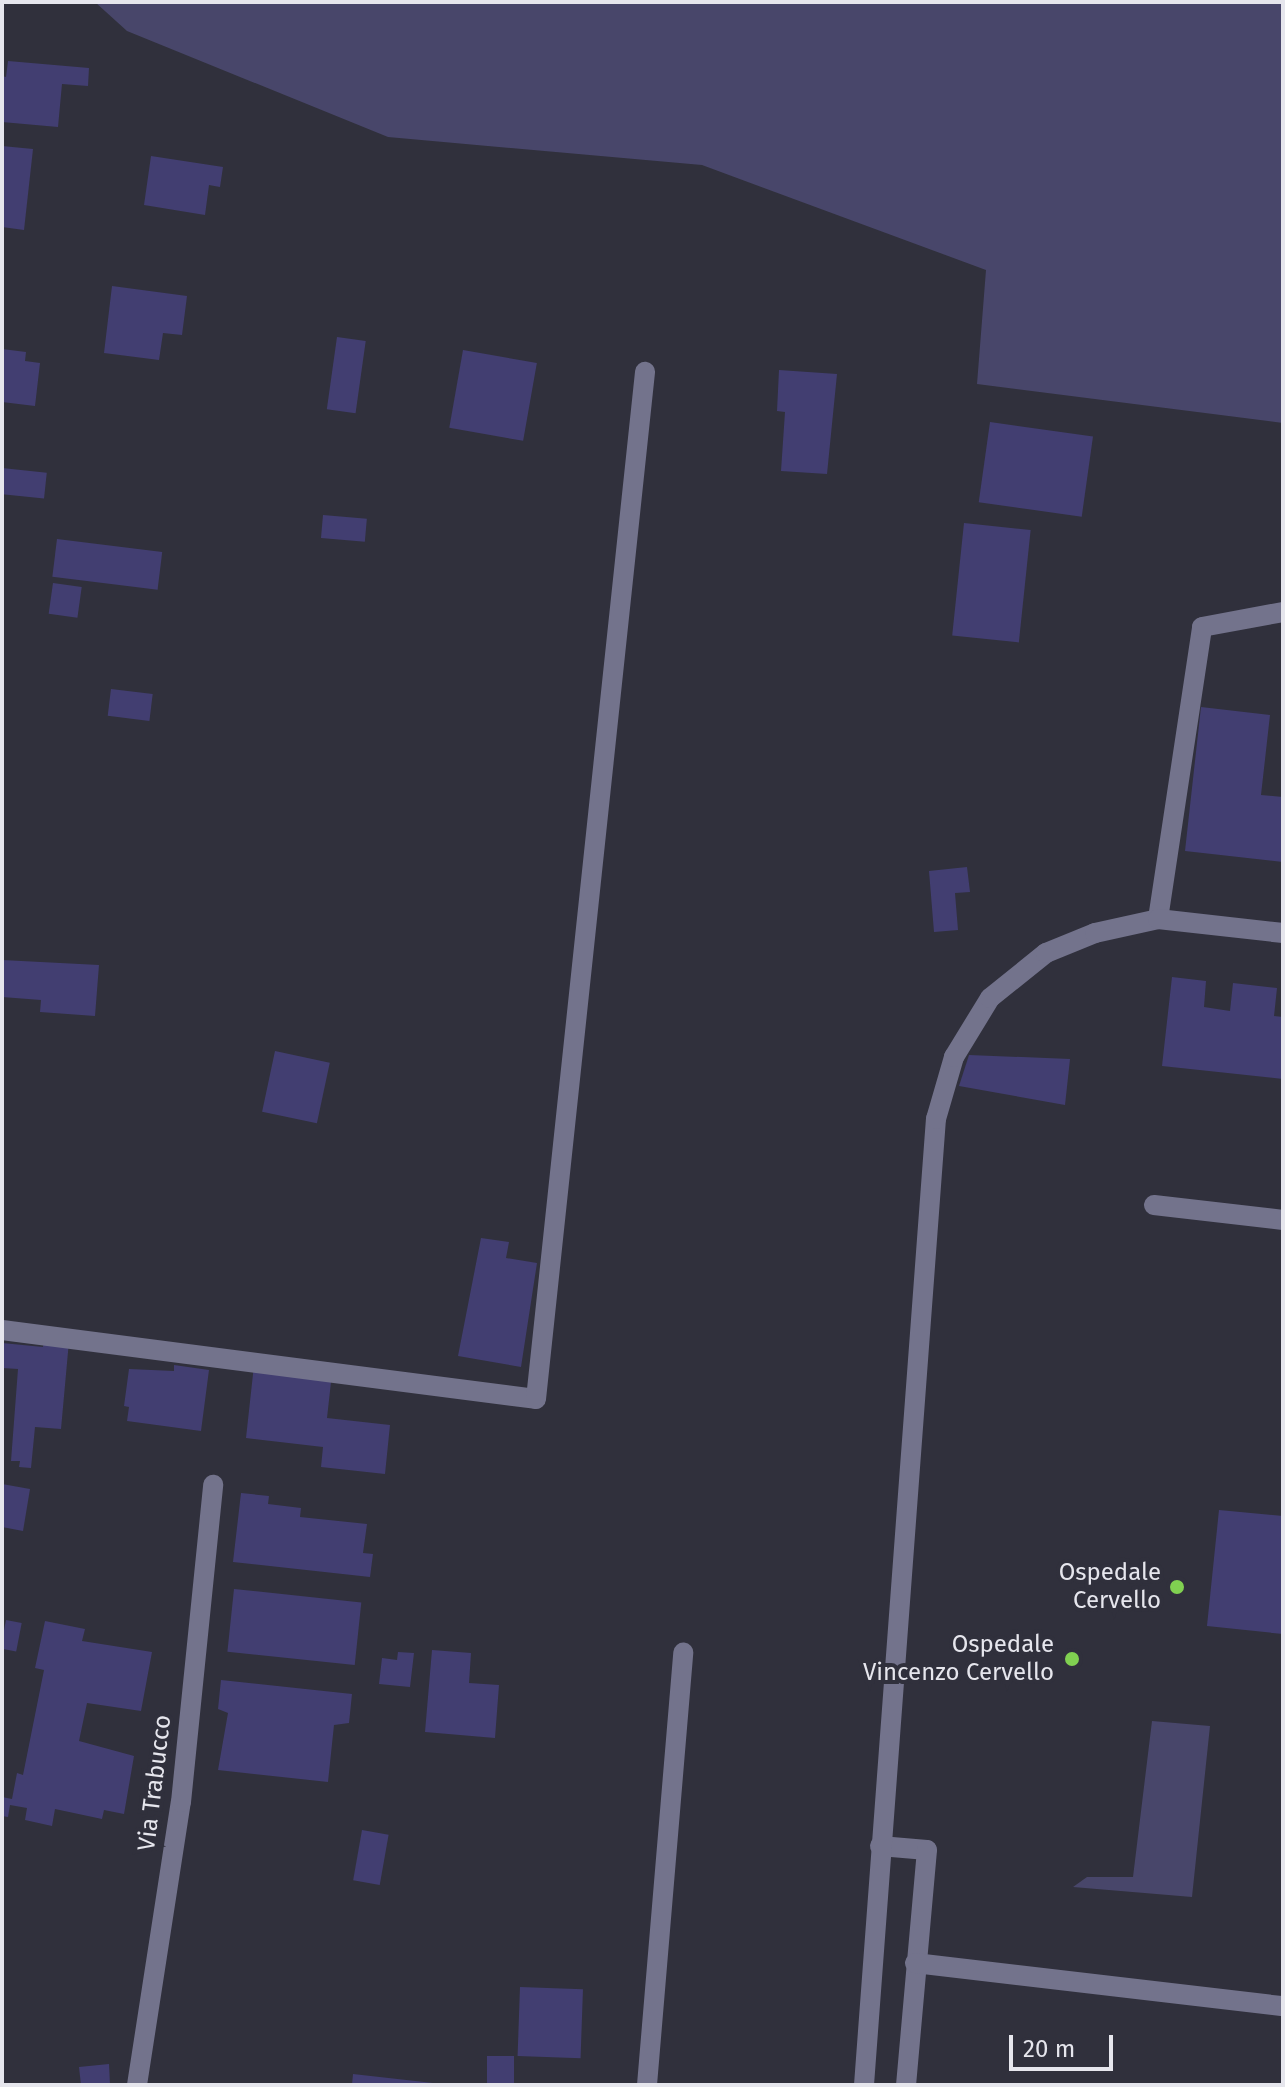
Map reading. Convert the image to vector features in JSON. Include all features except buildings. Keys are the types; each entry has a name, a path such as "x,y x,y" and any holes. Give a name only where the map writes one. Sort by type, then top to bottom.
{"street":[{"path":"2,1330 536,1399 645,372"},
{"path":"1158,919 1202,627 1283,612"},
{"path":"864,2085 936,1119 954,1057 990,998 1046,953 1095,933 1158,919 1283,933"},
{"path":"1154,1205 1283,1220"},
{"name":"Via Trabucco","path":"137,2085 181,1802 213,1485"},
{"path":"647,2085 683,1652"},
{"path":"880,1846 927,1850 906,2085"},
{"path":"915,1963 1283,2006"}],"shaded area":[{"path":"95,2 1283,2 1283,423 977,384 986,270 702,165 388,137 127,31"},
{"path":"1152,1721 1210,1726 1192,1897 1073,1887 1087,1877 1133,1877"}],"place":[{"name":"Ospedale Cervello","path":"1177,1587"},
{"name":"Ospedale Vincenzo Cervello","path":"1072,1659"}]}
